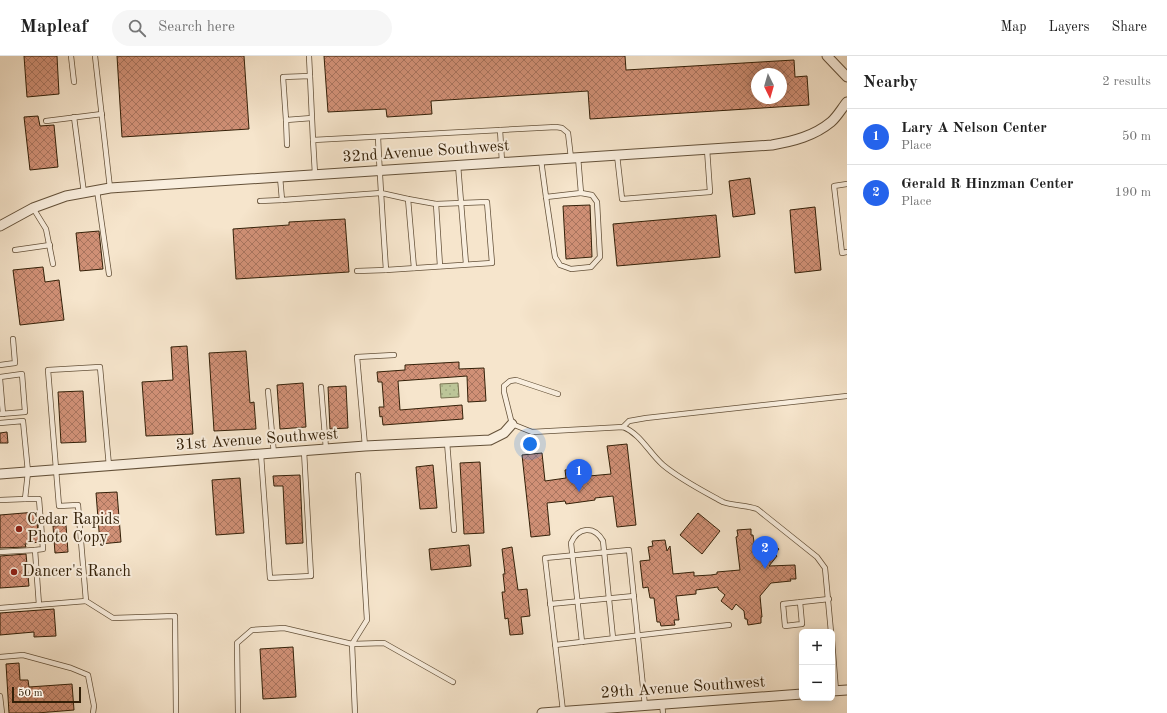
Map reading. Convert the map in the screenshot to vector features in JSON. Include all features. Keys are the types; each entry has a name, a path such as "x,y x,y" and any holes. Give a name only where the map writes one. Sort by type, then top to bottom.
{"street":[{"path":"827,56 847,77"},
{"name":"32nd Avenue Southwest","path":"0,226 34,208 66,196 110,188 772,145 796,141 815,133 832,121 847,102"},
{"name":"31st Avenue Southwest","path":"0,474 365,446 490,440 504,433 512,424"},
{"path":"835,691 847,690"},
{"name":"29th Avenue Southwest","path":"542,713 645,706 663,709 799,694"}],"lane":[{"path":"71,56 74,82"},
{"path":"95,56 110,188"},
{"path":"309,56 315,174"},
{"path":"287,145 283,77 310,76"},
{"path":"46,121 102,114"},
{"path":"74,117 84,193"},
{"path":"286,120 312,118"},
{"path":"313,140 556,127 562,128 568,133 581,193"},
{"path":"500,130 502,162"},
{"path":"378,136 386,270"},
{"path":"617,155 622,199 710,192 707,149"},
{"path":"541,160 546,197 555,257 560,265 571,269 591,267 600,258 597,202 592,195 581,193 546,197"},
{"path":"458,165 466,264"},
{"path":"280,177 282,200"},
{"path":"847,184 834,186 842,253 847,252"},
{"path":"97,190 109,274"},
{"path":"260,201 381,193 436,204 487,202 492,262 357,272"},
{"path":"408,199 414,268"},
{"path":"436,204 440,266"},
{"path":"34,208 46,229 53,264"},
{"path":"15,250 50,245"},
{"path":"0,365 15,363 13,339"},
{"path":"365,446 357,357 394,355"},
{"path":"86,601 78,505 59,506 48,370 100,367 109,466"},
{"path":"22,374 25,412 2,414 0,378 22,374"},
{"path":"558,394 516,380 510,382 504,386 504,392 512,424 532,432 623,427 634,433 661,464 680,477 730,505 746,506 757,509 817,557 825,568 831,629"},
{"path":"321,387 326,449"},
{"path":"268,391 274,454"},
{"path":"623,427 629,421 646,418 847,396"},
{"path":"0,423 23,421 28,472 25,499"},
{"path":"447,442 454,530"},
{"path":"261,455 270,578 311,576 304,451"},
{"path":"355,713 352,644 367,620 358,475"},
{"path":"0,500 40,499 43,549 0,552"},
{"path":"582,642 570,543 577,534 586,530 597,533 601,536 603,541 613,638"},
{"path":"35,550 39,605"},
{"path":"563,712 545,558 629,550 645,706"},
{"path":"550,604 634,596"},
{"path":"800,602 802,624 785,626 783,604 800,602 828,599"},
{"path":"0,608 86,601 112,618 175,616 176,713"},
{"path":"555,645 729,625"},
{"path":"238,713 237,643 252,630 284,628 352,644 384,643 453,682"},
{"path":"0,657 23,655 71,668 88,675 94,706 93,713"},
{"path":"0,696 2,713"}],"green space":[{"path":"458,383 459,397 441,398 440,384"}],"building":[{"path":"24,56 57,56 59,94 27,97"},
{"path":"117,56 244,56 249,129 122,137"},
{"path":"324,56 625,56 626,70 794,60 795,77 807,76 809,105 590,119 588,91 431,101 432,114 387,117 386,109 328,112"},
{"path":"38,116 40,126 54,125 58,167 30,170 24,117"},
{"path":"750,178 755,214 733,217 729,181"},
{"path":"590,205 592,257 566,259 563,206"},
{"path":"815,207 821,270 795,273 790,210"},
{"path":"716,215 720,257 617,266 613,224"},
{"path":"345,219 349,272 236,279 233,229 289,225 289,222"},
{"path":"99,231 103,269 80,271 76,233"},
{"path":"43,267 45,282 59,280 64,320 20,325 13,270"},
{"path":"187,346 193,434 146,436 142,382 173,380 171,347"},
{"path":"246,351 250,403 254,402 256,429 214,431 209,353"},
{"path":"459,362 459,369 484,368 486,401 468,402 467,376 398,381 400,410 462,405 463,419 383,425 379,407 384,407 382,382 378,382 377,372 405,370 405,365"},
{"path":"303,383 306,427 280,429 277,385"},
{"path":"346,386 348,428 330,429 328,387"},
{"path":"83,391 86,442 61,443 58,392"},
{"path":"7,432 8,443 0,443 0,433"},
{"path":"627,444 636,525 617,527 613,496 566,504 565,501 547,503 550,535 531,537 522,455 542,453 545,481 566,478 565,470 588,467 589,476 611,474 607,446"},
{"path":"480,462 484,533 464,534 460,463"},
{"path":"433,465 437,508 420,509 416,467"},
{"path":"300,475 303,543 286,544 283,486 274,486 273,476"},
{"path":"240,478 244,533 216,535 212,480"},
{"path":"117,492 121,542 100,544 96,493"},
{"name":"Cedar Rapids Photo Copy","path":"36,512 39,542 25,544 26,547 0,548 0,515"},
{"path":"698,513 720,531 702,554 680,535"},
{"path":"66,525 68,552 55,553 53,526"},
{"path":"751,529 756,556 769,542 779,549 775,554 777,556 769,566 795,565 796,579 771,583 760,596 762,617 761,623 748,625 747,619 745,619 744,611 736,604 732,610 721,601 725,595 718,589 718,587 696,590 696,594 676,596 679,620 674,620 675,625 661,626 660,622 657,622 654,598 650,598 648,587 643,588 640,561 650,560 648,547 653,546 652,541 665,540 667,551 670,546 673,574 694,572 694,576 711,575 717,574 717,572 740,570 736,537 738,536 737,530"},
{"path":"469,545 471,566 431,570 429,549"},
{"path":"512,547 518,590 527,589 530,616 521,617 523,634 510,635 508,618 505,619 502,592 505,592 503,574 505,574 502,549"},
{"name":"Dancer's Ranch","path":"26,554 29,586 0,588 0,556"},
{"path":"54,609 56,636 34,637 34,632 0,635 0,613"},
{"path":"293,647 296,697 263,699 260,649"},
{"path":"19,663 20,680 28,680 29,687 72,684 74,710 37,713 9,713 6,664"}],"place":[{"name":"Lary A Nelson Center","path":"579,492"},
{"name":"Cedar Rapids Photo Copy","path":"19,529"},
{"name":"Gerald R Hinzman Center","path":"765,569"},
{"name":"Dancer's Ranch","path":"14,572"}]}
